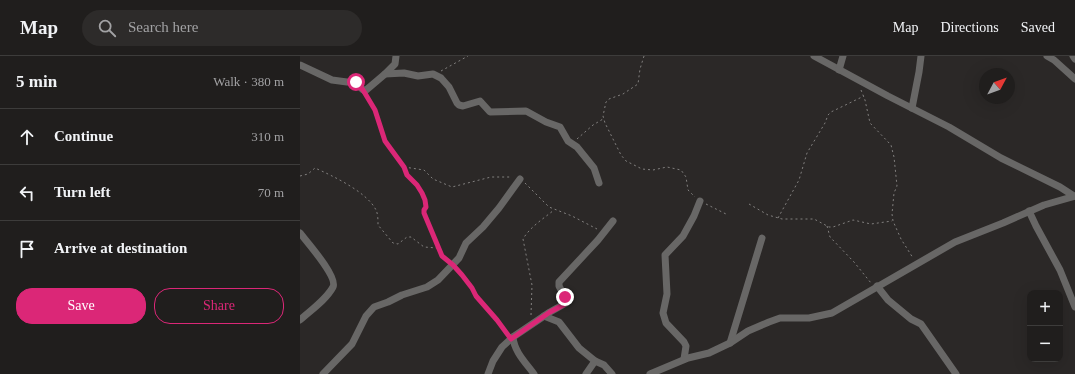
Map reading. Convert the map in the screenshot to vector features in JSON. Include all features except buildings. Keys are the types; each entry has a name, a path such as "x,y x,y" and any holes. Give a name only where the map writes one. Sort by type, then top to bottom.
{"street":[{"path":"300,65 332,80 356,82 363,90 368,90 395,64 396,56"},
{"path":"814,56 949,127 1001,158 1075,196"},
{"path":"839,70 843,56"},
{"path":"912,108 921,56"},
{"path":"1047,56 1054,60 1075,79"},
{"path":"385,74 404,73 418,76 433,74 441,78 449,87 459,105 463,106 480,101 488,110 493,112 526,111 546,122 560,127 566,138 581,152 594,168 599,184"},
{"path":"323,374 352,344 366,316 374,306 427,287 438,280 453,265 461,255 466,243 499,208 520,179"},
{"path":"650,374 684,359 709,353 730,343 748,331 780,318 810,318 832,313 955,242 1044,205 1075,196"},
{"path":"684,359 686,346 666,323 663,312 667,294 665,255 683,236 700,201"},
{"path":"1029,211 1071,289 1075,307"},
{"path":"488,374 493,361 502,347 512,338 544,316 566,303 559,282 598,240 613,221"},
{"path":"300,233 332,276 334,286 322,300 300,320"},
{"path":"730,343 762,238"},
{"path":"876,287 888,300 911,319 921,324 956,374"},
{"path":"544,316 559,322 579,348 595,361 604,364 612,374"},
{"path":"512,338 516,349 534,374"},
{"path":"586,374 595,361"}],"path":[{"path":"433,74 468,56"},
{"path":"644,56 638,84 623,94 609,99 606,102 604,109 604,119 621,155 626,161 642,169 653,170 665,167 677,168 681,170 686,176 688,190 700,201 728,215"},
{"path":"860,89 864,96 870,123 890,143 894,157 897,186 894,193 892,214 893,221 901,239 917,264"},
{"path":"363,90 375,110 385,141 404,167 407,175 417,185 424,197 426,207 424,213 442,256 453,265 512,338"},
{"path":"778,218 799,180 807,153 825,123 828,115 831,112 864,96"},
{"path":"572,144 593,125 604,119"},
{"path":"300,176 308,174 315,168 356,189 376,209 378,215 378,225 393,243 398,244 410,236 424,247 438,248"},
{"path":"749,204 768,215 778,218 814,219 827,226 833,227 853,220 871,224 893,221"},
{"path":"531,326 532,285 522,239 530,229 540,223 555,209"},
{"path":"827,226 830,238 876,287"}],"route":[{"path":"356,82 363,90 375,110 385,141 404,167 407,175 417,185 422,193 425,200 426,207 424,213 426,221 438,250 442,256 462,275 476,296 511,339 550,312 565,304 565,297"}]}
